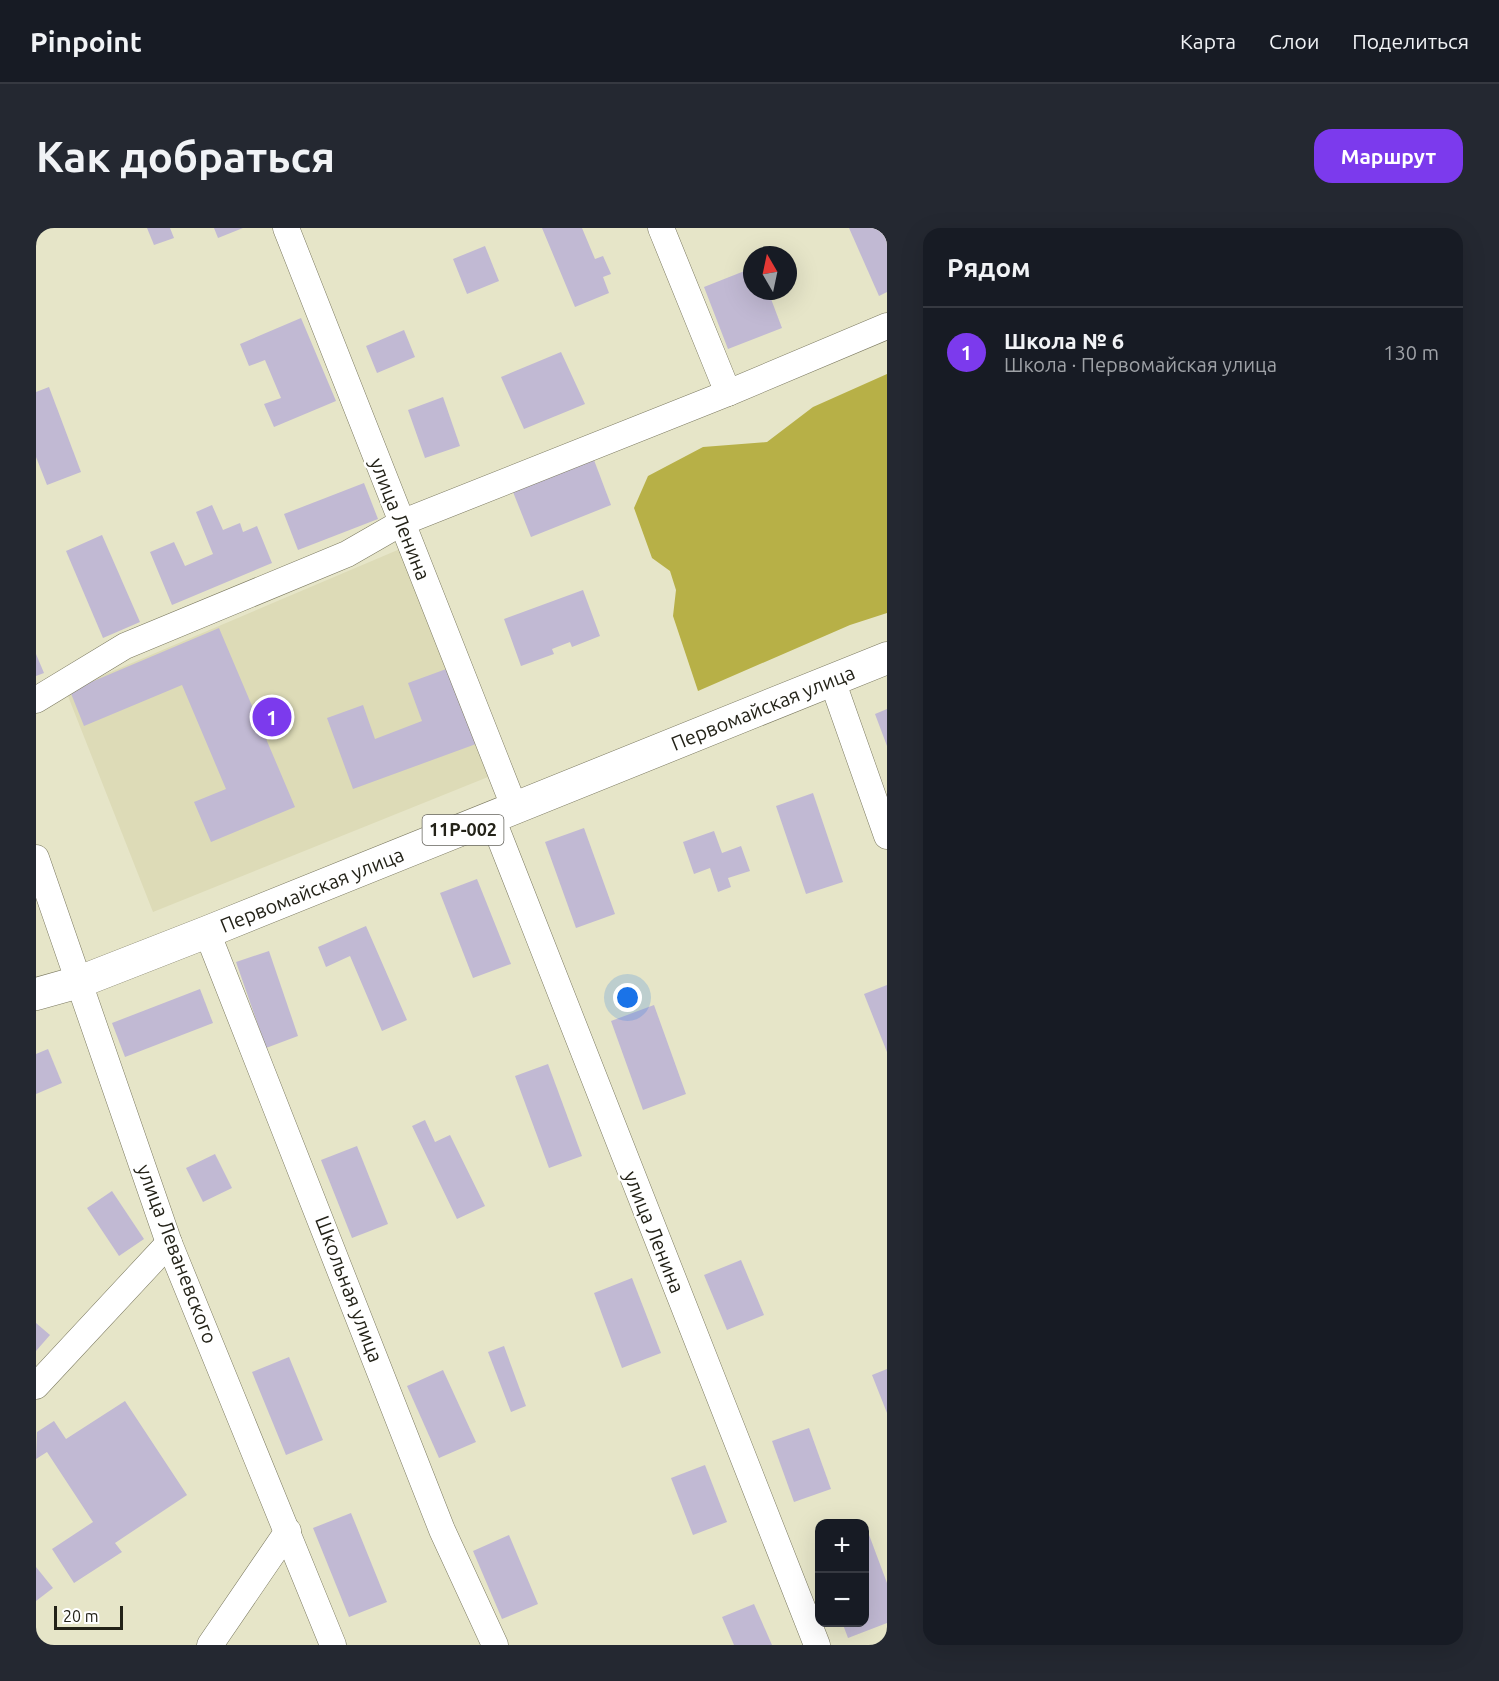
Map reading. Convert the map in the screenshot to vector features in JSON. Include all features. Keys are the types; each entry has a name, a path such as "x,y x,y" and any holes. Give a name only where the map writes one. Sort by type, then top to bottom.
{"main road":[{"name":"Первомайская улица","path":"36,994 79,982 207,932 887,657"}],"street":[{"name":"улица Ленина","path":"285,228 401,523 503,814 817,1645"},
{"path":"661,228 728,393"},
{"path":"36,700 125,646 346,554 401,523 728,393 887,326"},
{"path":"832,680 887,836"},
{"name":"улица Леваневского","path":"36,858 169,1244 333,1645"},
{"name":"Школьная улица","path":"207,932 442,1530 495,1645"},
{"path":"36,1386 169,1244"},
{"path":"210,1645 288,1531"}],"shaded area":[{"path":"887,374 887,613 850,625 698,691 673,616 676,590 670,571 652,558 634,508 648,476 703,447 767,442 813,407"},
{"path":"400,549 488,777 153,912 66,691"}],"building":[{"path":"147,228 170,228 174,238 154,245"},
{"path":"214,228 243,228 218,238"},
{"path":"542,228 582,228 595,259 603,256 611,274 603,277 609,293 575,307"},
{"path":"849,228 887,228 887,292 879,296"},
{"path":"485,246 499,281 467,294 453,259"},
{"path":"743,272 743,300 771,300 782,328 728,349 704,287"},
{"path":"301,318 336,401 274,427 264,404 281,398 265,360 249,366 240,344"},
{"path":"404,330 415,357 377,373 366,346"},
{"path":"561,352 585,404 524,429 501,377"},
{"path":"49,387 81,472 47,485 36,457 36,392"},
{"path":"443,397 460,446 425,458 408,410"},
{"path":"594,460 611,505 531,537 513,492"},
{"path":"364,483 378,519 298,550 284,514"},
{"path":"212,505 223,530 240,523 243,532 257,526 272,563 172,605 150,552 174,542 185,566 213,554 196,512"},
{"path":"102,535 140,622 103,638 66,551"},
{"path":"583,590 600,636 572,647 570,642 552,649 554,654 521,666 504,619"},
{"path":"219,628 295,807 211,842 194,802 226,789 182,685 84,726 70,691"},
{"path":"36,654 44,673 36,676"},
{"path":"449,668 476,744 353,789 327,718 363,705 375,739 422,721 408,683"},
{"path":"887,709 887,746 875,714"},
{"path":"813,793 843,882 806,894 776,806"},
{"path":"584,828 615,914 576,928 545,842"},
{"path":"714,831 722,853 741,846 750,871 728,878 731,887 718,892 710,868 694,874 683,842"},
{"path":"477,879 511,964 473,978 440,893"},
{"path":"366,926 407,1020 382,1031 350,956 326,967 318,947"},
{"path":"269,951 298,1036 266,1048 236,962"},
{"path":"887,985 887,1052 864,994"},
{"path":"200,989 213,1023 125,1057 112,1023"},
{"path":"654,1005 686,1094 643,1110 611,1021"},
{"path":"48,1049 62,1083 36,1094 36,1054"},
{"path":"548,1064 582,1156 549,1168 515,1076"},
{"path":"425,1120 435,1142 450,1135 485,1206 457,1219 412,1126"},
{"path":"357,1146 388,1224 352,1238 321,1160"},
{"path":"215,1154 232,1188 203,1202 186,1168"},
{"path":"112,1191 144,1239 119,1256 87,1208"},
{"path":"741,1260 764,1315 727,1330 704,1275"},
{"path":"632,1278 661,1353 622,1368 594,1293"},
{"path":"36,1323 50,1335 36,1351"},
{"path":"504,1346 526,1406 511,1412 488,1352"},
{"path":"289,1357 323,1440 286,1455 252,1372"},
{"path":"887,1369 887,1413 872,1375"},
{"path":"443,1370 476,1442 439,1458 407,1386"},
{"path":"125,1401 187,1495 115,1543 122,1552 74,1583 52,1549 93,1522 47,1452 36,1459 37,1432 54,1421 66,1439"},
{"path":"809,1428 831,1489 794,1502 772,1441"},
{"path":"705,1465 727,1522 693,1535 671,1478"},
{"path":"351,1513 387,1602 349,1617 313,1528"},
{"path":"509,1535 538,1604 502,1619 473,1551"},
{"path":"869,1535 887,1583 887,1623 848,1638 844,1627 869,1627"},
{"path":"36,1567 53,1588 36,1601"},
{"path":"754,1604 772,1645 734,1645 722,1617"}],"place":[{"name":"Школа № 6","path":"272,717"}]}
